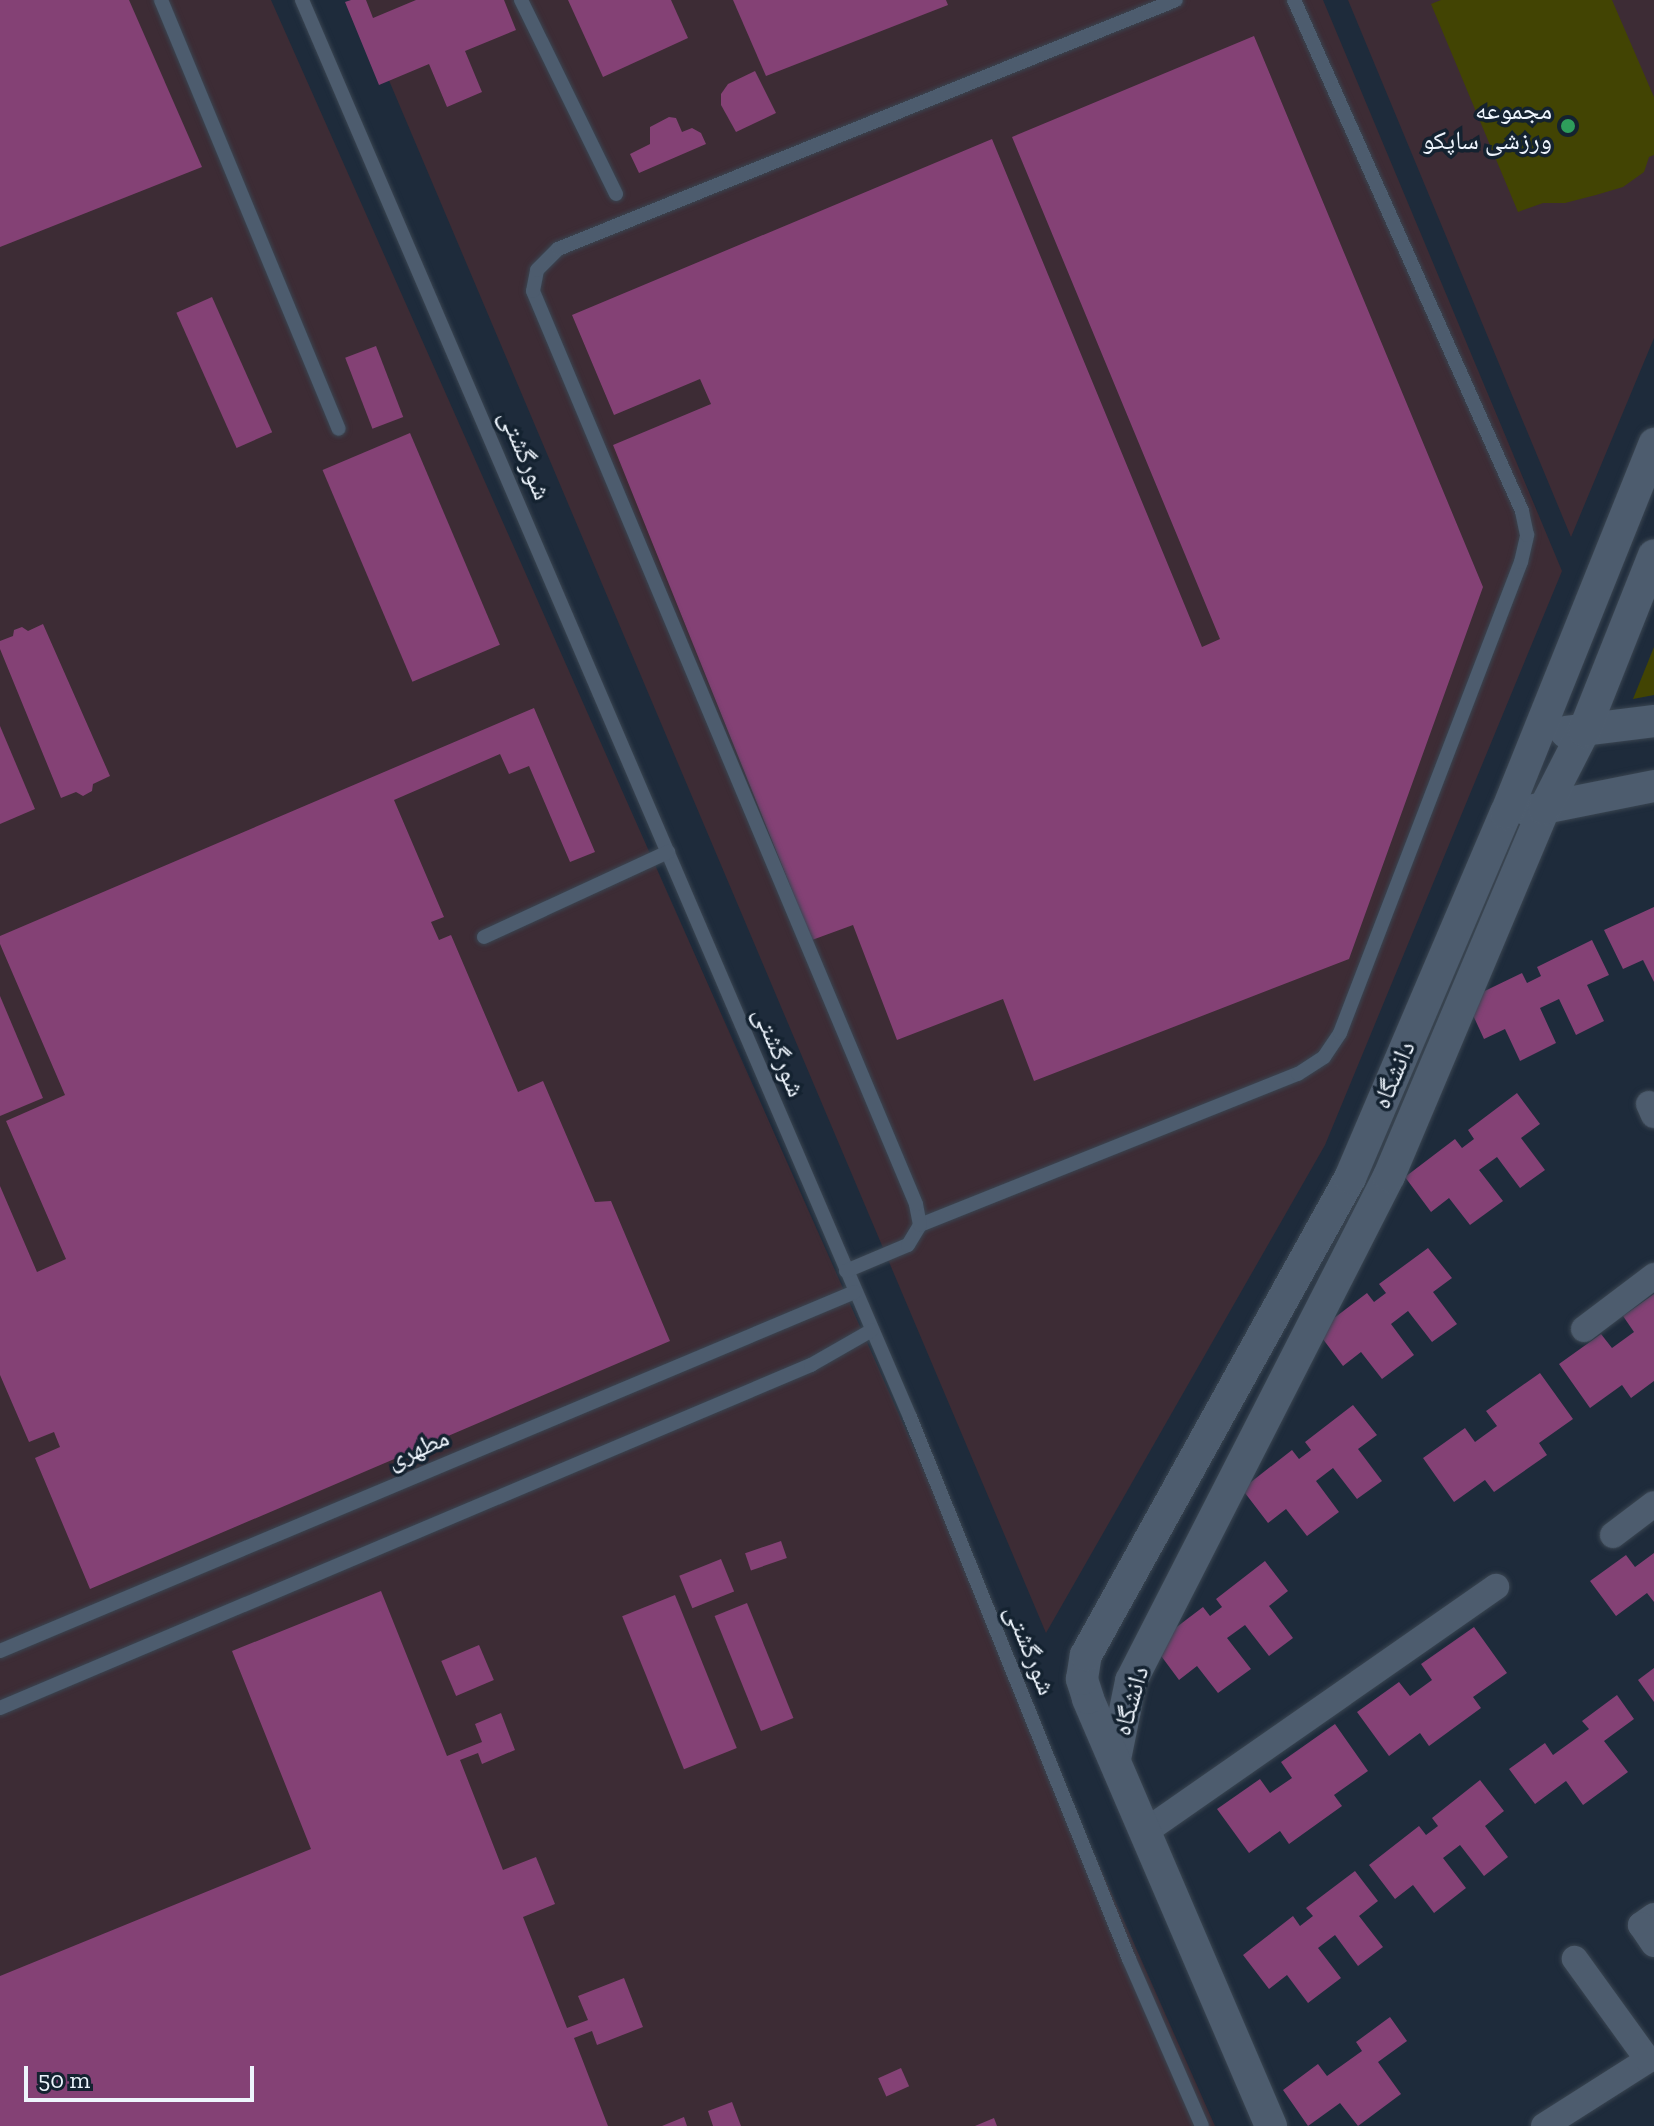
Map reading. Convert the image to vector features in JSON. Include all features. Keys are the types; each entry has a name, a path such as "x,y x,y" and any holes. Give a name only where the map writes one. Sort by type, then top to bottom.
{"street":[{"name":"دانشگاه","path":"1115,1759 1082,1679 1086,1655 1350,1178 1506,813 1654,444"},
{"name":"دانشگاه","path":"1115,1759 1131,1681 1389,1176 1544,809 1584,731 1654,555"},
{"path":"1537,733 1584,731 1654,721"},
{"path":"1506,813 1544,809 1654,786"},
{"path":"1584,1329 1654,1276"},
{"path":"1613,1535 1654,1504"},
{"path":"1146,1831 1496,1587"},
{"path":"1115,1759 1271,2126"},
{"path":"1654,1916 1641,1925 1654,1944"},
{"path":"1544,2126 1648,2060 1575,1959"}],"lane":[{"path":"161,0 339,429"},
{"name":"شورگشتی","path":"302,0 872,1330 1129,1959 1202,2126"},
{"path":"521,0 616,194"},
{"path":"920,1225 916,1204 533,291 537,270 558,249 1176,0"},
{"path":"846,1271 908,1245 920,1225 1298,1074 1324,1057 1340,1033 1521,562 1527,535 1522,511 1294,0"},
{"path":"484,937 668,852"},
{"name":"مطهری","path":"0,1651 855,1292"},
{"path":"0,1708 811,1365 872,1330"}],"shaded area":[{"path":"0,0 271,0 1215,2126 0,2126"},
{"path":"355,0 1323,0 1562,571 1325,1145 1046,1633"},
{"path":"1348,0 1654,0 1654,338 1571,537"},
{"name":"مجموعه ورزشی ساپکو","path":"1441,0 1612,0 1654,97 1654,155 1649,157 1644,172 1623,187 1565,203 1543,203 1518,212 1431,4"},
{"path":"1654,647 1654,695 1633,699"}],"building":[{"path":"0,0 129,0 202,167 0,247"},
{"path":"366,0 373,18 416,0 504,0 516,30 465,51 482,92 447,107 429,64 379,85 345,2"},
{"path":"568,0 671,0 688,38 603,77"},
{"path":"733,0 946,0 948,5 766,76"},
{"path":"1254,36 1483,587 1349,959 1034,1081 1003,999 897,1040 853,925 812,940 613,445 711,404 700,379 614,415 572,315 992,139 1202,647 1220,639 1012,137"},
{"path":"755,71 776,113 736,132 721,105 721,94 728,84"},
{"path":"669,117 676,118 682,132 692,128 701,133 706,144 639,173 630,154 650,144 650,127"},
{"path":"212,297 272,432 237,448 176,313"},
{"path":"376,346 403,417 372,429 345,358"},
{"path":"410,433 500,645 412,682 323,470"},
{"path":"43,624 110,776 93,784 92,791 83,796 76,792 61,798 0,649 0,641 13,636 14,630 22,627 28,631"},
{"path":"534,708 595,852 570,862 529,766 509,774 500,754 394,800 444,917 431,922 439,940 451,935 518,1092 543,1081 595,1202 611,1201 670,1341 90,1589 35,1458 60,1447 54,1432 29,1442 0,1375 0,1186 37,1272 66,1259 6,1121 65,1095 0,944 0,936"},
{"path":"0,726 35,809 0,824"},
{"path":"1654,907 1654,982 1643,960 1623,969 1604,930"},
{"path":"1592,940 1609,975 1587,985 1604,1021 1576,1035 1559,999 1540,1008 1556,1043 1520,1061 1505,1029 1484,1039 1466,1000 1522,973 1527,983 1541,976 1537,967"},
{"path":"0,996 43,1098 0,1116"},
{"path":"1517,1093 1540,1124 1521,1138 1545,1170 1520,1188 1497,1157 1479,1170 1503,1201 1470,1225 1449,1198 1431,1212 1405,1177 1455,1139 1462,1148 1474,1139 1468,1130"},
{"path":"1428,1248 1452,1278 1433,1292 1457,1324 1432,1342 1408,1311 1391,1324 1414,1355 1382,1379 1361,1352 1343,1366 1317,1331 1367,1293 1374,1302 1386,1293 1379,1284"},
{"path":"1654,1294 1654,1381 1631,1398 1622,1385 1590,1408 1559,1364 1601,1334 1612,1348 1634,1332 1623,1316"},
{"path":"1540,1373 1573,1419 1539,1443 1547,1455 1494,1492 1485,1480 1454,1502 1423,1458 1465,1428 1475,1442 1497,1426 1486,1411"},
{"path":"1353,1405 1377,1435 1358,1449 1382,1481 1357,1499 1333,1468 1316,1481 1339,1512 1307,1536 1286,1509 1268,1523 1242,1489 1292,1450 1299,1459 1311,1450 1305,1442"},
{"path":"781,1541 787,1558 751,1570 745,1553"},
{"path":"1654,1553 1654,1602 1647,1593 1616,1616 1590,1581 1626,1555 1635,1567"},
{"path":"721,1559 734,1591 692,1608 679,1576"},
{"path":"1265,1561 1288,1591 1269,1606 1293,1638 1269,1656 1245,1625 1227,1638 1251,1669 1218,1693 1197,1666 1179,1680 1153,1645 1203,1607 1210,1616 1222,1607 1216,1599"},
{"path":"381,1591 447,1756 482,1742 475,1724 501,1713 515,1750 482,1764 478,1753 460,1760 503,1870 536,1857 555,1904 523,1917 567,2028 588,2020 578,1996 624,1978 643,2027 597,2045 592,2031 574,2038 608,2126 0,2126 0,1976 311,1849 232,1651"},
{"path":"675,1595 737,1748 684,1769 622,1616"},
{"path":"747,1603 793,1718 761,1731 715,1616"},
{"path":"1474,1627 1507,1673 1473,1697 1481,1708 1429,1746 1420,1733 1389,1756 1357,1712 1399,1682 1410,1696 1432,1680 1421,1664"},
{"path":"479,1645 494,1680 456,1696 441,1661"},
{"path":"1654,1668 1654,1702 1638,1680"},
{"path":"1617,1695 1634,1719 1604,1741 1628,1772 1583,1805 1566,1781 1535,1804 1509,1769 1545,1743 1553,1755 1589,1729 1582,1721"},
{"path":"1335,1724 1368,1771 1334,1795 1342,1806 1289,1844 1280,1831 1249,1853 1217,1809 1260,1779 1270,1793 1292,1778 1281,1762"},
{"path":"1480,1780 1504,1811 1485,1826 1508,1857 1484,1876 1460,1845 1443,1858 1466,1888 1434,1913 1413,1885 1395,1899 1369,1865 1419,1826 1426,1835 1438,1826 1432,1818"},
{"path":"1355,1871 1378,1901 1359,1916 1383,1947 1358,1966 1335,1935 1318,1948 1341,1978 1308,2003 1287,1975 1269,1989 1243,1955 1293,1916 1300,1926 1313,1916 1306,1908"},
{"path":"1390,2017 1407,2041 1378,2062 1401,2094 1358,2126 1340,2103 1308,2126 1283,2090 1318,2064 1327,2076 1362,2051 1356,2042"},
{"path":"901,2068 909,2086 886,2096 878,2078"},
{"path":"732,2102 741,2126 713,2126 708,2111"},
{"path":"684,2117 687,2126 662,2126"},
{"path":"994,2118 997,2126 975,2126"}],"place":[{"name":"مجموعه ورزشی ساپکو","path":"1568,126"}]}
